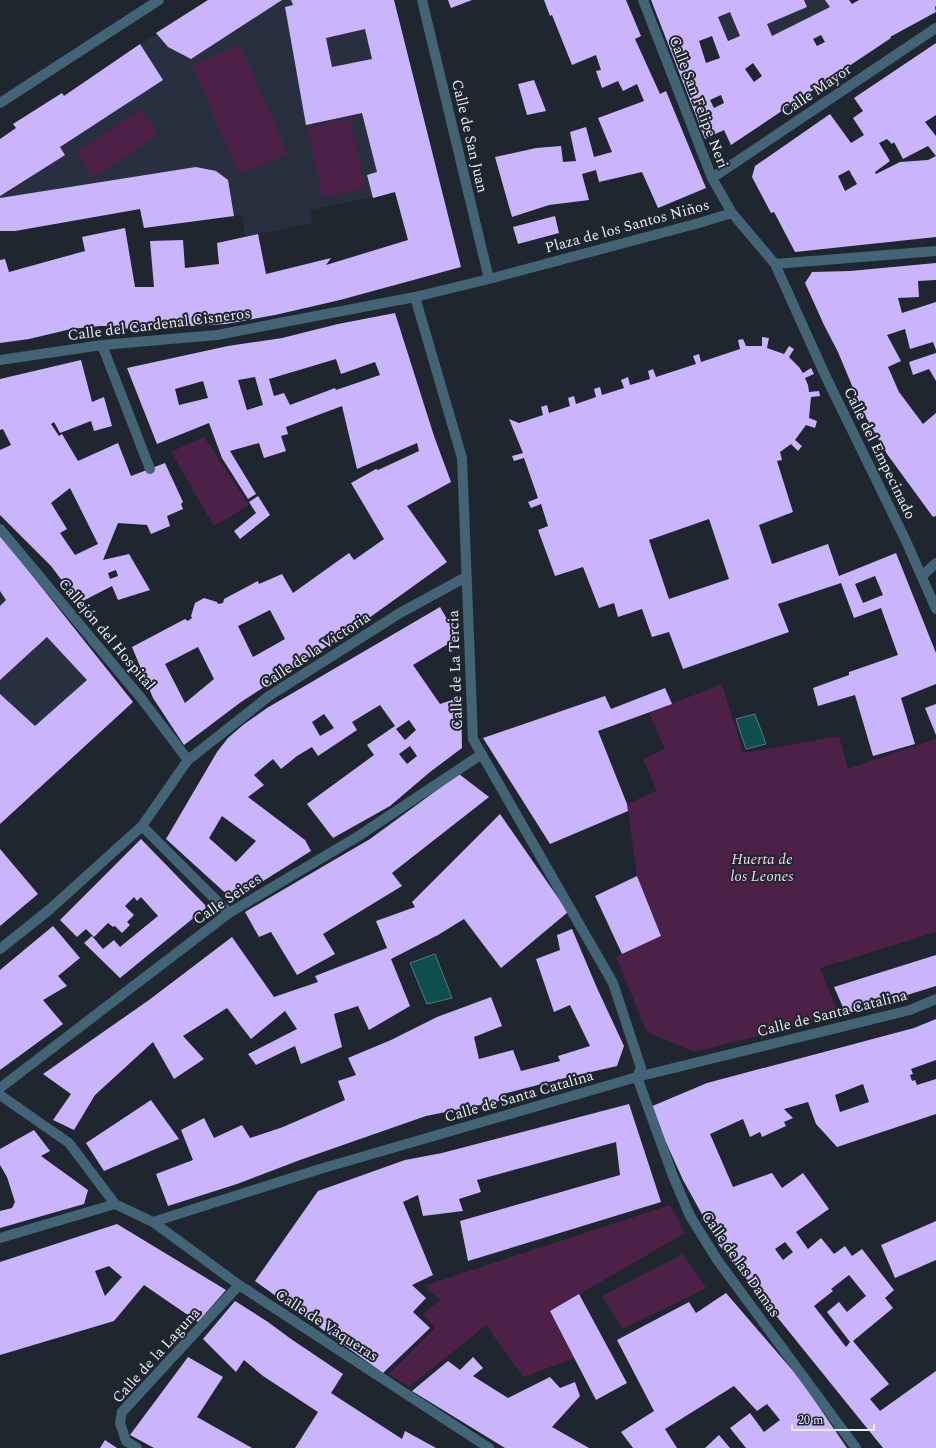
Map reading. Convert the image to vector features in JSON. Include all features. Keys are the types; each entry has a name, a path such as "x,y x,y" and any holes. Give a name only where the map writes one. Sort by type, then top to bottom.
{"street":[{"path":"0,103 159,0"},
{"name":"Calle de San Juan","path":"422,0 489,279"},
{"name":"Calle San Felipe Neri","path":"643,0 712,178 732,212"},
{"name":"Calle Mayor","path":"712,178 936,28"},
{"name":"Plaza de los Santos Niños","path":"415,297 489,279 699,223 732,212 775,264 796,311"},
{"path":"775,264 936,250"},
{"name":"Calle del Cardenal Cisneros","path":"0,360 102,345 217,335 415,297"},
{"name":"Calle de La Tercia","path":"415,297 462,458 473,740 613,983 641,1068 638,1077"},
{"name":"Calle del Empecinado","path":"796,311 825,375 906,541 936,609"},
{"path":"102,345 150,469"},
{"name":"Callejón del Hospital","path":"0,529 141,698 188,760"},
{"path":"922,576 936,563"},
{"name":"Calle de la Victoria","path":"0,949 49,910 142,826 188,760 270,696 400,613 466,577"},
{"name":"Calle Seises","path":"0,1088 229,913 357,837 482,754"},
{"path":"142,826 229,913"},
{"name":"Calle de Santa Catalina","path":"153,1222 320,1169 638,1077 910,1010 936,999"},
{"name":"Calle de las Damas","path":"638,1077 673,1176 690,1216 718,1260 856,1448"},
{"path":"0,1095 69,1143 114,1204 153,1222"},
{"path":"0,1238 114,1204"},
{"name":"Calle de Vaqueras","path":"153,1222 239,1285 489,1448"},
{"name":"Calle de la Laguna","path":"137,1448 126,1441 120,1424 122,1412 239,1285"}],"shaded area":[{"path":"208,0 394,0 426,129 395,192 310,210 312,223 245,237 242,215 144,228 140,209 15,231 0,231 0,139 16,128 13,124 62,93 64,95"},
{"path":"703,0 825,0 830,7 772,36 767,24 728,41 718,17 695,24 706,63 702,83 686,91 660,23"},
{"path":"0,535 133,702 0,824"},
{"path":"755,714 766,744 746,749 736,719"},
{"path":"435,954 452,998 427,1004 410,963"}],"green space":[{"path":"240,45 288,154 239,174 192,65"},
{"path":"141,109 158,135 93,178 76,152"},
{"path":"350,118 365,188 322,198 307,128"},
{"path":"204,437 249,505 214,526 171,452"},
{"name":"Huerta de los Leones","path":"722,684 743,753 839,736 848,769 936,739 936,932 820,968 839,1015 694,1052 647,1032 616,957 661,936 637,876 627,804 657,791 643,759 665,749 649,713"},
{"path":"670,1205 685,1233 550,1311 575,1358 523,1377 486,1325 409,1387 389,1374 435,1328 423,1314 440,1300 424,1286"},
{"path":"683,1254 706,1288 623,1329 602,1296"}],"building":[{"path":"208,0 282,0 191,59 168,47 156,33"},
{"path":"291,0 394,0 461,267 340,300 275,315 226,324 189,326 190,324 121,329 121,326 100,326 71,329 29,339 0,343 0,260 5,259 9,272 85,251 82,237 125,228 135,287 154,287 150,241 183,240 185,268 219,264 217,243 258,234 266,274 331,258 326,265 408,240 395,192 373,198 367,175 377,172 362,113 306,125 285,7 293,5","holes":["365,29 372,59 332,67 326,38"]},
{"path":"448,0 472,0 451,8"},
{"path":"544,0 626,0 641,36 635,39 660,94 666,91 706,188 658,208 642,172 599,182 596,170 582,174 589,200 549,205 512,217 495,157 536,148 561,146 563,162 576,161 570,132 586,127 594,157 612,152 598,118 644,101 637,84 623,91 618,81 602,88 596,71 601,70 596,55 572,65 552,15 550,16"},
{"path":"651,0 804,0 807,7 767,24 772,36 830,7 825,0 849,0 852,4 859,0 936,0 936,12 890,37 891,38 731,145 724,130 705,139","holes":["730,12 740,36 728,41 718,17","821,35 825,42 817,46 813,39","712,36 720,58 706,63 699,41","753,63 762,76 754,82 745,69","721,95 724,103 714,108 710,100"]},
{"path":"936,43 936,115 925,122 936,136 936,156 936,237 795,252 774,212 771,213 752,177 755,166 830,114 851,143 864,135 853,118 863,111 854,98","holes":["887,139 892,144 894,142 903,159 928,146 936,156 928,160 900,162 876,174 875,172 890,161 879,143","849,170 857,184 845,191 838,176"]},
{"path":"140,44 163,80 60,147 65,155 0,196 0,139 16,128 13,124 62,93 64,96"},
{"path":"534,80 546,111 527,115 518,84"},
{"path":"196,167 216,171 228,180 234,216 144,228 140,209 15,231 0,231 0,198"},
{"path":"555,216 559,233 518,244 513,227"},
{"path":"936,263 936,280 918,281 919,297 898,298 902,313 936,302 936,350 933,342 910,349 905,329 887,335 901,361 888,367 899,392 923,424 936,413 936,516 933,517 887,454 863,412 838,352 805,283 812,272 850,271"},
{"path":"395,313 434,436 451,482 407,506 447,562 355,628 241,702 184,745 153,698 132,647 185,619 188,621 192,618 191,616 195,603 204,598 217,602 218,604 223,603 224,599 258,581 259,584 282,574 293,593 349,553 354,560 384,539 351,483 376,469 378,470 419,451 417,443 357,469 342,406 286,427 288,434 281,436 286,451 264,458 259,443 230,451 256,494 248,499 222,458 209,423 157,444 127,368 228,346 282,338 338,324","holes":["336,359 341,374 375,362 380,375 336,390 335,388 290,405 284,393 274,396 269,379","255,377 263,405 247,410 238,380","203,381 208,398 179,405 175,389","270,610 285,639 253,657 238,626","198,647 214,679 185,703 165,664"]},
{"path":"762,337 769,338 767,348 784,354 789,346 794,349 789,357 803,373 811,368 814,374 805,378 809,392 819,391 820,396 811,397 809,418 817,421 815,428 806,425 795,440 802,446 798,451 791,444 780,452 782,460 777,461 793,512 759,525 772,564 828,544 839,576 896,553 936,653 936,684 901,698 915,744 873,756 855,695 818,706 813,688 849,675 849,672 898,655 881,608 854,618 841,583 778,604 789,632 683,669 669,632 652,637 642,609 618,617 614,603 599,608 583,567 555,576 538,530 548,526 541,504 531,508 528,502 538,498 524,458 514,461 512,456 523,453 509,419 519,423 543,415 541,407 547,405 549,413 570,406 568,398 574,396 576,404 596,397 594,389 600,387 602,395 624,388 621,380 628,377 630,385 650,379 648,371 653,369 656,377 696,364 693,356 699,354 701,362 740,349 738,340 743,339 746,346 762,346","holes":["709,519 729,579 669,599 649,540","875,576 883,595 863,603 855,584"]},
{"path":"936,353 936,381 929,369 913,375 909,362"},
{"path":"81,360 92,402 104,397 112,426 94,431 91,421 60,433 54,422 51,424 59,436 62,434 78,461 118,443 131,476 165,463 183,502 181,504 183,509 167,516 170,526 151,534 147,525 118,523 103,560 129,554 150,590 118,600 112,586 79,603 51,566 0,515 0,450 11,445 3,429 0,430 0,379","holes":["70,488 98,544 75,555 60,533 67,529 51,503","116,570 118,576 110,579 108,573"]},
{"path":"258,496 270,515 240,539 234,531 256,513 249,502"},
{"path":"0,535 133,702 0,824 0,694 35,726 87,680 47,637 0,680 0,606 6,600 0,591"},
{"path":"440,607 458,638 413,665 440,704 461,697 462,748 430,772 390,806 333,838 307,804 374,755 367,745 395,726 380,705 352,722 357,730 318,756 312,747 297,756 281,769 273,759 254,775 264,785 248,797 305,840 311,851 233,900 166,839 217,752 228,738 267,708","holes":["324,714 334,728 320,736 312,722","409,720 416,730 405,740 396,729","410,746 417,756 407,764 399,754","222,816 256,841 236,862 209,838"]},
{"path":"665,688 672,704 598,731 627,804 628,811 550,844 483,738 605,696 611,709"},
{"path":"936,704 936,735 925,708"},
{"path":"459,774 489,797 392,873 402,886 323,934 335,954 297,975 271,932 259,937 245,912 370,839"},
{"path":"500,814 568,912 501,968 464,919 438,935 391,959 410,1006 369,1030 358,1006 334,1014 342,1047 301,1064 295,1046 256,1065 248,1054 297,1029 285,1011 251,1039 227,1008 183,1036 204,1059 174,1079 153,1042 95,1095 74,1130 53,1120 71,1094 43,1074 149,1000 232,937 274,997 318,982 315,976 387,948 376,921 415,907 412,902"},
{"path":"141,839 207,907 120,978 84,943 92,936 103,949 114,940 120,947 158,916 141,897 137,901 134,897 125,906 134,915 127,922 130,925 122,933 115,926 113,927 108,923 94,937 86,929 77,937 60,920"},
{"path":"0,849 38,894 0,926"},
{"path":"637,876 661,936 622,954 595,896"},
{"path":"53,926 80,958 58,976 67,986 43,1000 63,1024 0,1070 0,970"},
{"path":"572,929 624,1046 617,1066 503,1094 505,1100 426,1116 300,1160 237,1184 168,1206 156,1174 193,1160 181,1130 204,1118 214,1138 242,1125 250,1138 283,1127 345,1100 338,1081 356,1075 348,1058 391,1040 437,1017 491,997 502,1026 474,1037 479,1059 513,1050 521,1071 560,1061 558,1056 590,1046 570,1005 554,1012 536,959 560,950 557,935"},
{"path":"936,955 936,986 846,1014 834,987"},
{"path":"936,1019 936,1060 911,1069 913,1074 910,1075 912,1081 915,1080 917,1085 936,1079 936,1114 837,1147 816,1124 808,1102 784,1109 793,1118 784,1122 786,1126 762,1137 760,1132 750,1137 743,1119 710,1134 733,1187 772,1173 782,1188 803,1173 829,1209 796,1232 808,1249 821,1238 834,1254 845,1246 852,1256 862,1249 894,1290 885,1298 893,1308 853,1341 889,1384 870,1399 880,1411 936,1371 936,1448 883,1448 719,1245 683,1180 650,1107 707,1083 914,1028","holes":["863,1084 869,1102 840,1112 835,1095","785,1242 793,1252 783,1260 775,1249","849,1275 866,1296 847,1312 839,1302 827,1312 850,1342 846,1347 814,1306 833,1291 831,1289"]},
{"path":"151,1100 179,1139 104,1171 86,1143"},
{"path":"629,1104 661,1202 468,1261 460,1221 620,1175 616,1142 477,1180 481,1192 459,1199 463,1211 423,1216 418,1195 403,1202 433,1275 412,1285 426,1298 413,1312 430,1328 383,1373 255,1281 318,1191 405,1160 442,1153"},
{"path":"34,1130 50,1151 41,1156 88,1190 84,1204 0,1228 0,1211 12,1208 15,1202 7,1177 0,1165 0,1149"},
{"path":"936,1221 936,1260 895,1278 881,1245"},
{"path":"117,1224 226,1290 198,1322 144,1285 114,1321 0,1355 0,1262","holes":["109,1266 122,1277 105,1296 95,1271"]},
{"path":"726,1293 800,1379 847,1448 746,1448 730,1428 750,1413 764,1432 780,1420 767,1404 757,1411 734,1386 665,1429 677,1448 633,1448 621,1432 654,1411 617,1340 689,1302 696,1313"},
{"path":"579,1294 627,1383 596,1400 550,1311"},
{"path":"235,1301 343,1374 331,1393 402,1439 405,1431 436,1448 295,1448 318,1412 263,1376 244,1360 236,1372 203,1339"},
{"path":"188,1357 223,1377 197,1417 252,1448 154,1448 130,1435"},
{"path":"473,1357 483,1368 473,1376 508,1398 550,1377 560,1388 575,1382 580,1396 552,1427 589,1448 505,1448 412,1391 448,1361 460,1370"},
{"path":"719,1435 730,1448 705,1448"},
{"path":"105,1440 117,1448 100,1448"}]}
